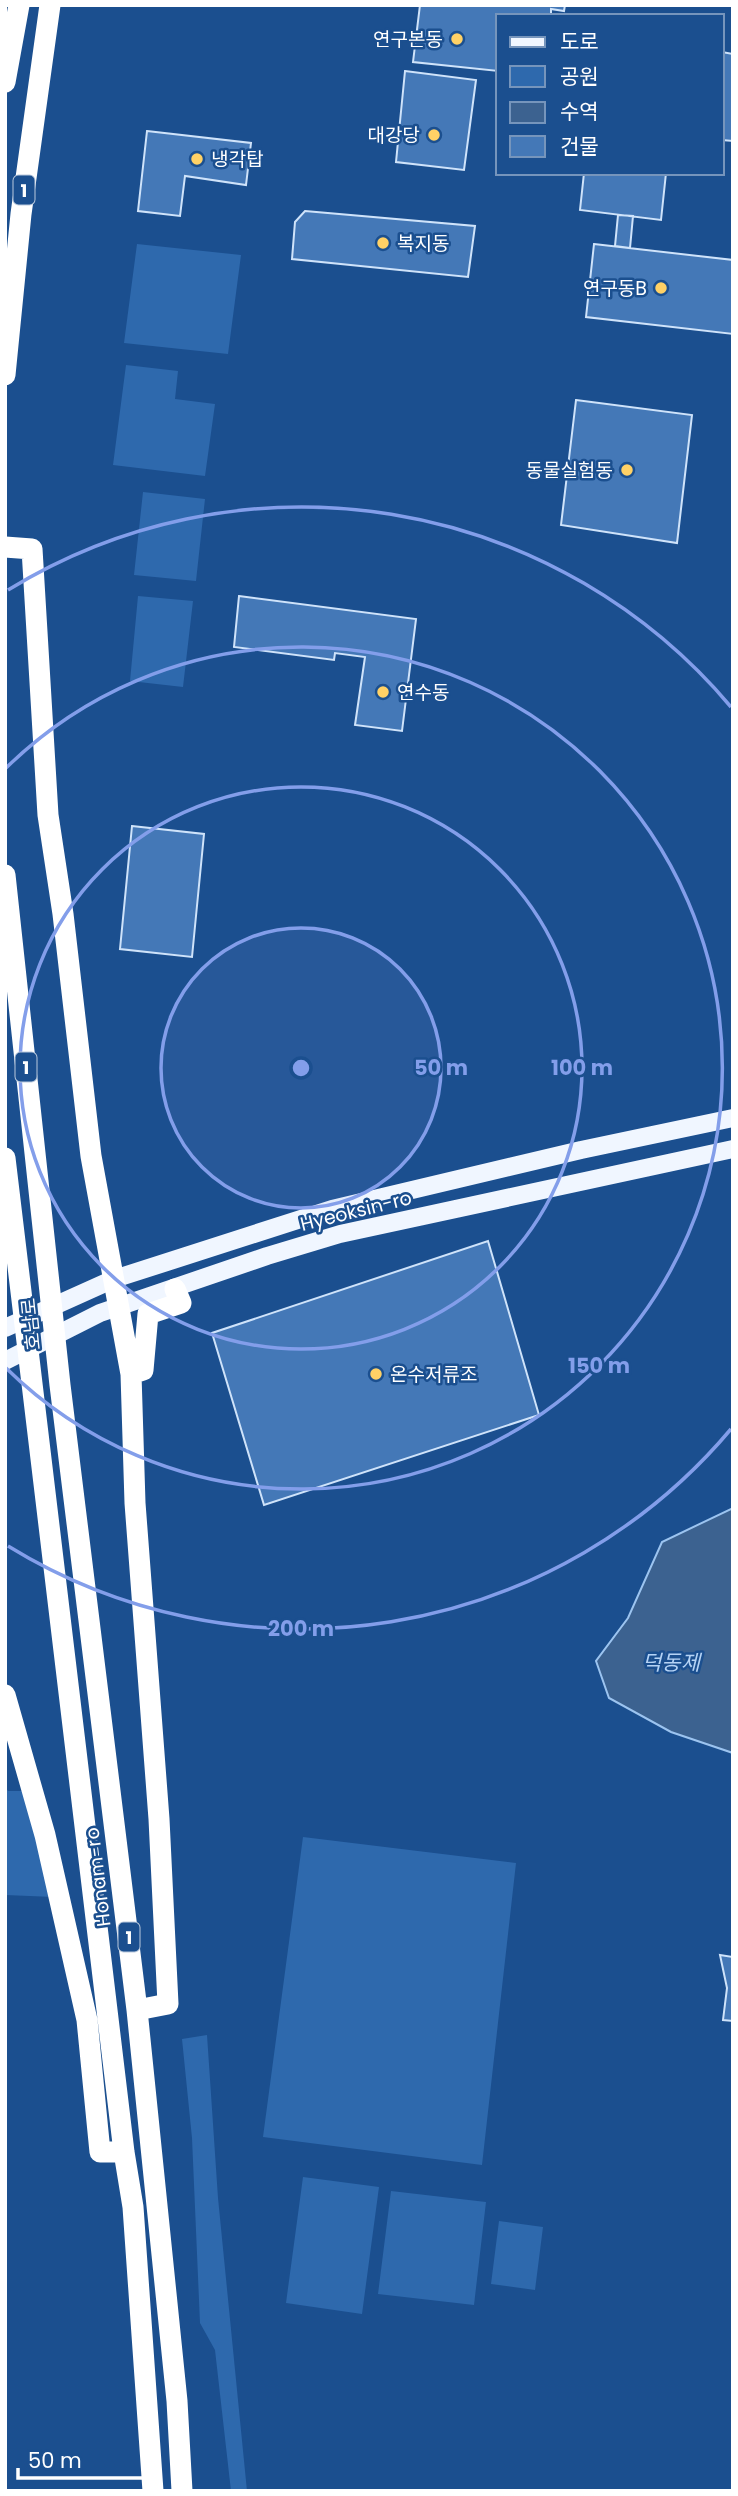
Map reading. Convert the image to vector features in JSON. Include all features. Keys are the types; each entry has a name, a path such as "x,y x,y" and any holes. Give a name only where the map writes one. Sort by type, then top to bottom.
{"highway":[{"path":"5,82 19,5"},
{"name":"1","path":"5,375 21,214 50,5"},
{"path":"5,547 32,549 48,815 63,914 91,1156 131,1374 135,1503 159,1819 168,2004 137,2010"},
{"name":"호남로","path":"5,875 60,1385"},
{"name":"호남로","path":"5,1158 33,1398"},
{"path":"131,1374 143,1370 148,1314 181,1303 175,1289"},
{"name":"Honam-ro","path":"60,1385 137,2010 177,2402 182,2491"},
{"name":"Honam-ro","path":"33,1398 76,1732 124,2152 133,2207 153,2491"},
{"path":"5,1695 46,1835 87,2020 100,2152 124,2152"}],"main road":[{"name":"Hyeoksin-ro","path":"5,1328 114,1279 332,1209 539,1159 733,1118"},
{"name":"Hyeoksin-ro","path":"5,1361 86,1319 120,1306 340,1234 733,1149"}],"green space":[{"path":"137,244 241,255 228,354 124,343"},
{"path":"126,365 178,371 175,399 215,404 205,476 113,465"},
{"path":"143,492 205,499 196,581 134,575"},
{"path":"138,596 193,601 183,687 130,681"},
{"path":"5,1787 8,1791 26,1791 54,1897 5,1895"},
{"path":"303,1837 516,1863 482,2165 263,2137"},
{"path":"207,2035 218,2198 247,2491 231,2491 215,2350 200,2323 192,2138 182,2039"},
{"path":"303,2177 379,2187 362,2314 286,2303"},
{"path":"391,2191 486,2202 474,2305 378,2294"},
{"path":"499,2221 543,2227 535,2290 491,2284"}],"water":[{"name":"덕동제","path":"733,1508 733,1753 671,1732 609,1698 596,1661 628,1618 662,1542"}],"building":[{"name":"연구본동","path":"420,5 565,5 564,11 551,9 551,14 496,14 496,71 413,62"},
{"path":"724,52 733,54 733,141 724,140"},
{"name":"대강당","path":"405,71 476,80 464,170 396,162"},
{"name":"냉각탑","path":"147,131 251,143 246,185 185,176 180,216 138,211"},
{"path":"584,175 666,175 661,220 580,210"},
{"name":"복지동","path":"305,211 475,226 468,277 292,259 295,222"},
{"path":"618,215 633,216 630,248 615,246"},
{"name":"연구동B","path":"594,244 733,260 733,334 586,317"},
{"name":"동물실험동","path":"576,400 692,415 677,543 561,525"},
{"name":"연수동","path":"239,596 416,619 402,731 355,725 365,657 335,653 334,660 234,647"},
{"path":"132,826 204,834 192,957 120,949"},
{"name":"온수저류조","path":"488,1241 539,1415 264,1505 212,1333"},
{"path":"720,1955 733,1957 733,2021 723,2020 727,1988"}],"place":[{"name":"연구본동","path":"457,39"},
{"name":"대강당","path":"434,135"},
{"name":"냉각탑","path":"197,159"},
{"name":"복지동","path":"383,243"},
{"name":"연구동B","path":"661,288"},
{"name":"동물실험동","path":"627,470"},
{"name":"연수동","path":"383,692"},
{"name":"온수저류조","path":"376,1374"}]}
